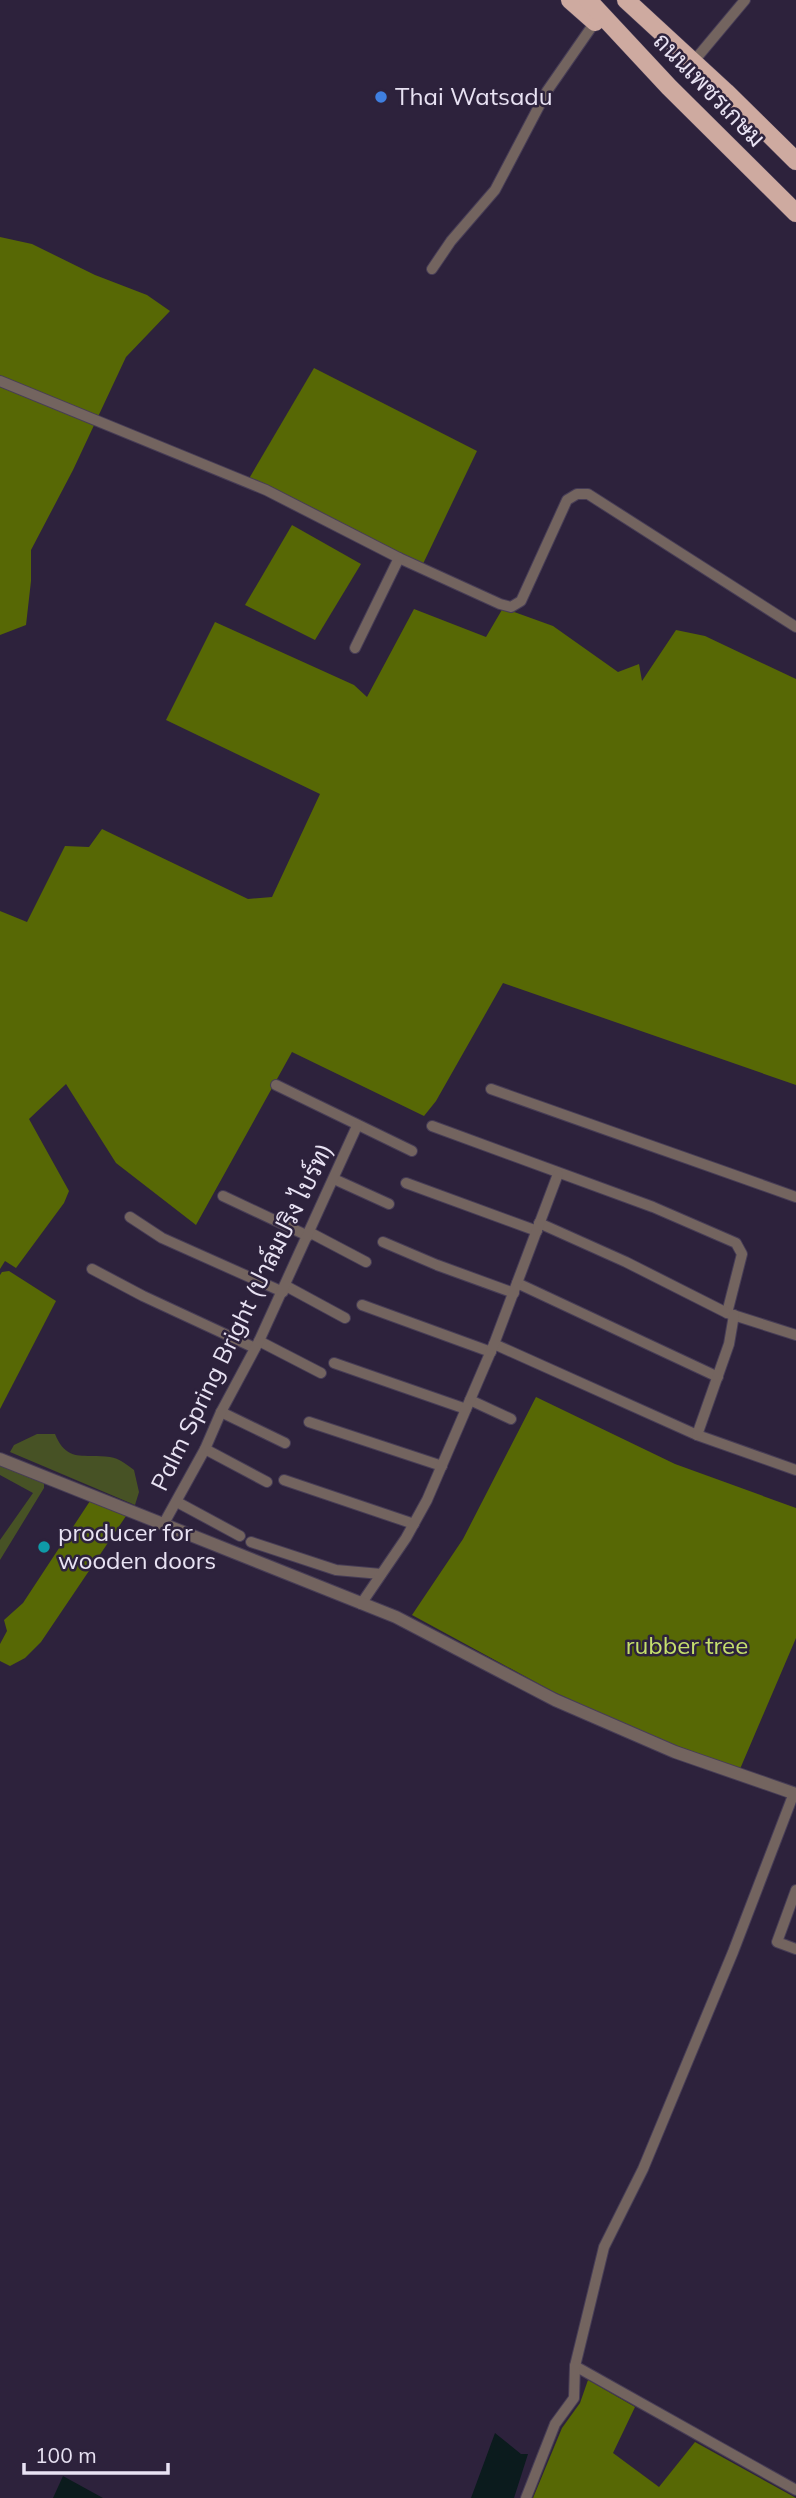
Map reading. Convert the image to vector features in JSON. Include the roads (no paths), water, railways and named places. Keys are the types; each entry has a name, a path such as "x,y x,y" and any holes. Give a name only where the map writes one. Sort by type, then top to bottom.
{"highway":[{"path":"570,0 669,87"},
{"name":"ถนนเพชรเกษม","path":"588,0 669,87 796,213"},
{"name":"ถนนเพชรเกษม","path":"626,0 796,161"},
{"path":"643,0 699,55 726,92"}],"street":[{"path":"699,55 745,0"},
{"path":"432,269 451,241 495,190 547,91 595,22"},
{"path":"0,381 266,490 399,558 500,604 511,607 521,601 567,500 577,494 588,495 796,627"},
{"path":"355,648 399,558"},
{"path":"276,1085 412,1150"},
{"path":"491,1089 796,1197"},
{"name":"Palm Spring Bright (ปาล์มปริง ไบร์ท)","path":"163,1525 257,1345 357,1126"},
{"path":"432,1126 653,1207 738,1246 742,1254 731,1314 729,1344 697,1435"},
{"path":"361,1604 414,1524 442,1466 492,1348 558,1174"},
{"path":"334,1179 389,1204"},
{"path":"406,1183 538,1227 626,1262 731,1314 796,1335"},
{"path":"223,1196 366,1262"},
{"path":"130,1217 162,1238 284,1289 345,1318"},
{"path":"383,1242 437,1265 515,1288 718,1377"},
{"path":"92,1269 143,1296 321,1373"},
{"path":"362,1305 492,1348 697,1435 796,1470"},
{"path":"334,1363 511,1419"},
{"path":"221,1412 285,1443"},
{"path":"309,1422 442,1466"},
{"path":"205,1449 267,1482"},
{"path":"0,1459 396,1617 555,1700 676,1752 795,1794 648,2156 604,2246 575,2366 574,2398 555,2424 526,2498"},
{"path":"284,1480 414,1524"},
{"path":"177,1502 240,1536"},
{"path":"251,1542 336,1570 381,1574"},
{"path":"796,1890 777,1942 796,1949"},
{"path":"575,2366 796,2490"}],"place":[{"name":"Thai Watsadu","path":"381,97"},
{"name":"producer for wooden doors","path":"44,1547"}],"park label":[{"name":"rubber tree","path":"687,1646"}]}
